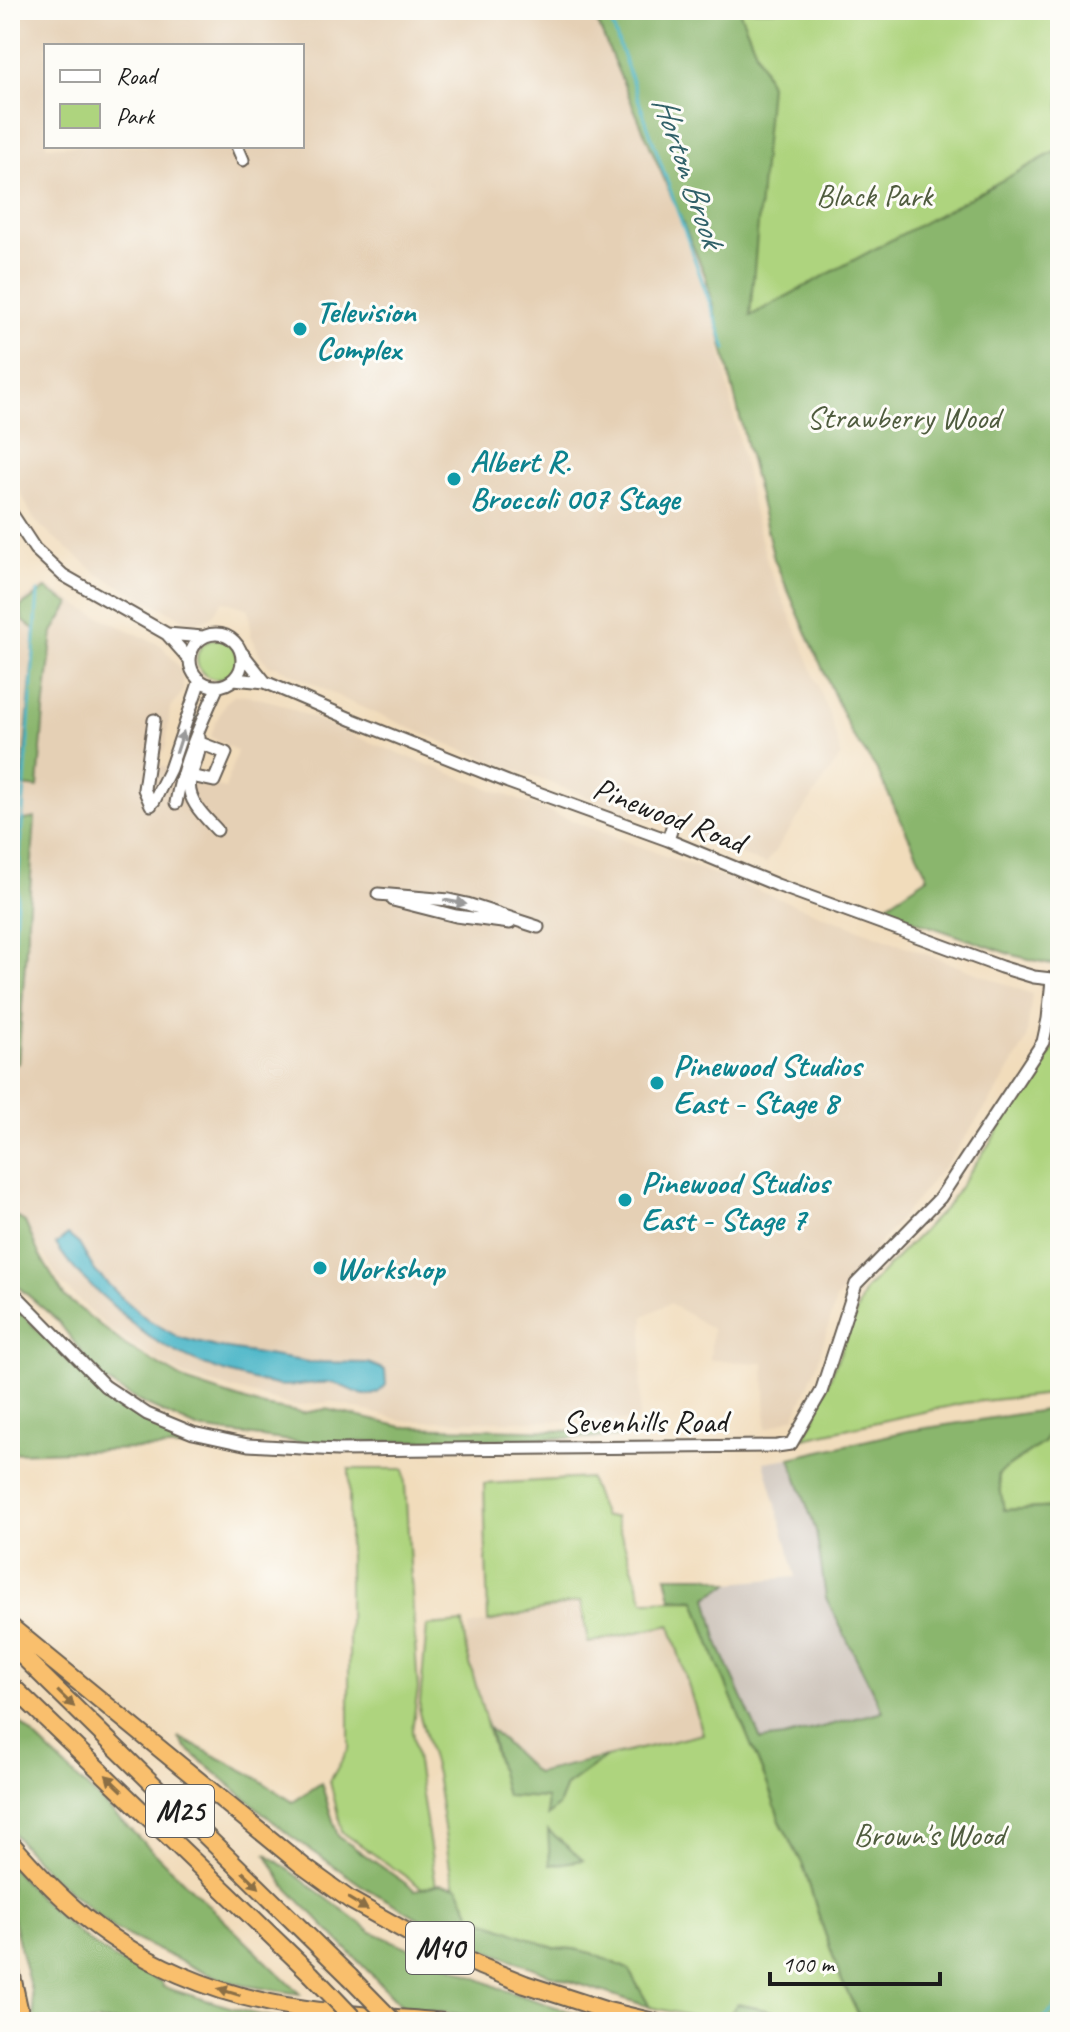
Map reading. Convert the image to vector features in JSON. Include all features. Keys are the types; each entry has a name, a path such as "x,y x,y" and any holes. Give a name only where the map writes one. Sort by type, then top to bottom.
{"highway":[{"name":"M40","path":"10,1626 292,1858 350,1900 418,1938 503,1976 608,2011 654,2022"},
{"name":"M25","path":"10,1644 394,2022"},
{"name":"M25","path":"10,1684 357,2022"},
{"path":"10,1842 45,1881 88,1919 130,1949 190,1979 238,1995 314,2011 444,2022"},
{"path":"10,1967 22,2022"}],"street":[{"path":"238,148 243,160"},
{"path":"10,511 35,549 63,575 167,634 190,660"},
{"path":"167,634 225,635 236,643 242,653 241,667 234,679 218,686 200,680 190,660 194,647 203,637"},
{"name":"Pinewood Road","path":"242,653 265,682"},
{"name":"Pinewood Road","path":"234,679 265,682 508,782 668,840 777,885 1001,967 1056,980"},
{"path":"154,720 144,789 152,803 170,769 200,680"},
{"path":"176,803 179,784 218,686"},
{"path":"199,729 199,755 189,784 194,804 217,830"},
{"path":"191,776 214,781 226,753 200,743"},
{"path":"668,840 674,821"},
{"path":"378,894 449,900 538,927 456,916 378,894"},
{"name":"Sevenhills Road","path":"10,1289 105,1386 147,1414 193,1433 248,1445 337,1450 766,1447 791,1444 821,1392 856,1284 940,1198 1043,1042 1056,980"}],"shaded area":[{"path":"10,10 592,10 706,277 754,514 768,565 832,722 841,756 766,864 688,836 684,824 661,817 652,821 455,747 352,703 277,666 269,666 251,635 249,609 223,601 206,620 191,623 99,575 38,524 13,476 10,431"},
{"path":"45,585 84,609 162,646 179,667 183,691 170,709 166,746 157,764 179,773 179,784 208,783 225,789 237,751 211,737 225,703 235,695 247,695 278,703 586,826 1032,994 1026,1041 997,1091 949,1161 836,1300 817,1365 795,1416 766,1429 764,1363 710,1360 712,1329 670,1303 644,1316 639,1421 406,1421 331,1402 295,1406 185,1376 107,1327 62,1284 34,1240 10,1226 10,608"},
{"path":"790,1458 816,1531 826,1598 883,1711 784,1737 761,1740 719,1646 707,1596 730,1583 796,1577 764,1462"},
{"path":"581,1601 589,1643 670,1625 704,1734 535,1773 489,1728 466,1649 469,1626"}],"green space":[{"name":"Strawberry Wood","path":"592,10 739,10 770,85 750,316 1060,149 1060,965 1016,956 880,909 928,877 876,768 851,733 774,559 706,277"},
{"name":"Black Park","path":"597,10 1060,10 1060,934 709,279"},
{"path":"46,589 70,604 53,632 38,788 22,786 35,630 23,621 20,607"},
{"path":"217,639 231,645 237,659 231,673 217,679 203,673 197,659 203,645"},
{"path":"35,818 18,1064 10,1064 10,902 20,821"},
{"path":"1060,1045 1060,1393 964,1403 804,1438 865,1290 947,1206 1052,1051"},
{"path":"10,1213 25,1222 39,1254 65,1297 125,1345 188,1382 258,1405 303,1413 326,1409 403,1427 622,1430 622,1437 306,1443 199,1429 140,1402 102,1379 57,1320 10,1280"},
{"path":"10,1302 103,1397 198,1447 10,1453"},
{"path":"1058,1408 1060,1507 1003,1510 998,1474 1044,1442"},
{"name":"Brown's Wood","path":"1058,1408 1044,1442 998,1474 1004,1510 1060,1507 1060,2020 862,2022 842,1981 803,1865 780,1821 695,1600 671,1598 666,1576 707,1576 730,1583 707,1597 719,1646 761,1740 784,1737 883,1711 826,1598 816,1531 790,1458 907,1431"},
{"path":"349,1469 404,1469 418,1689 412,1730 438,1899 342,1832 330,1781 349,1748"},
{"path":"589,1478 604,1517 615,1517 644,1601 695,1600 780,1821 803,1865 842,1981 862,2022 822,2022 738,2004 723,2022 719,2022 650,2007 628,1969 591,1953 554,1948 467,1925 451,1874 436,1774 419,1713 427,1626 463,1623 466,1649 495,1755 558,1806 566,1786 606,1757 703,1734 670,1625 588,1643 581,1601 488,1622 484,1484"},
{"path":"10,1713 300,1994 242,1985 207,1974 114,1929 48,1873 10,1828"},
{"path":"489,1728 536,1773 606,1757 566,1786 558,1806 547,1816 546,1798 506,1796"},
{"path":"178,1737 249,1773 293,1802 321,1783 338,1836 415,1890 440,1884 458,1887 472,1916 554,1948 591,1953 628,1969 650,2007 554,1976 450,1936 364,1887 288,1834 186,1748"},
{"path":"548,1830 583,1860 550,1865"},
{"path":"266,1853 372,1932 504,1990 565,2010 618,2022 533,2022 404,2008 284,1885"},
{"path":"10,1866 71,1927 118,1961 162,1982 163,1987 250,2013 300,2022 35,2022 31,1991 10,1907"},
{"path":"737,2004 822,2022 723,2022"}],"water":[{"path":"68,1235 79,1244 95,1271 119,1295 147,1319 178,1337 216,1347 309,1362 368,1363 385,1370 386,1385 373,1395 366,1395 331,1383 276,1385 227,1373 180,1354 140,1330 80,1275 56,1244"}],"waterway":[{"name":"Horton Brook","path":"607,10 726,349"},
{"path":"10,999 38,592"},
{"path":"1040,2022 1057,2006 1060,2011"}],"place":[{"name":"Television Complex","path":"300,329"},
{"name":"Albert R. Broccoli 007 Stage","path":"454,479"},
{"name":"Pinewood Studios East - Stage 8","path":"657,1083"},
{"name":"Pinewood Studios East - Stage 7","path":"625,1200"},
{"name":"Workshop","path":"320,1268"}]}
